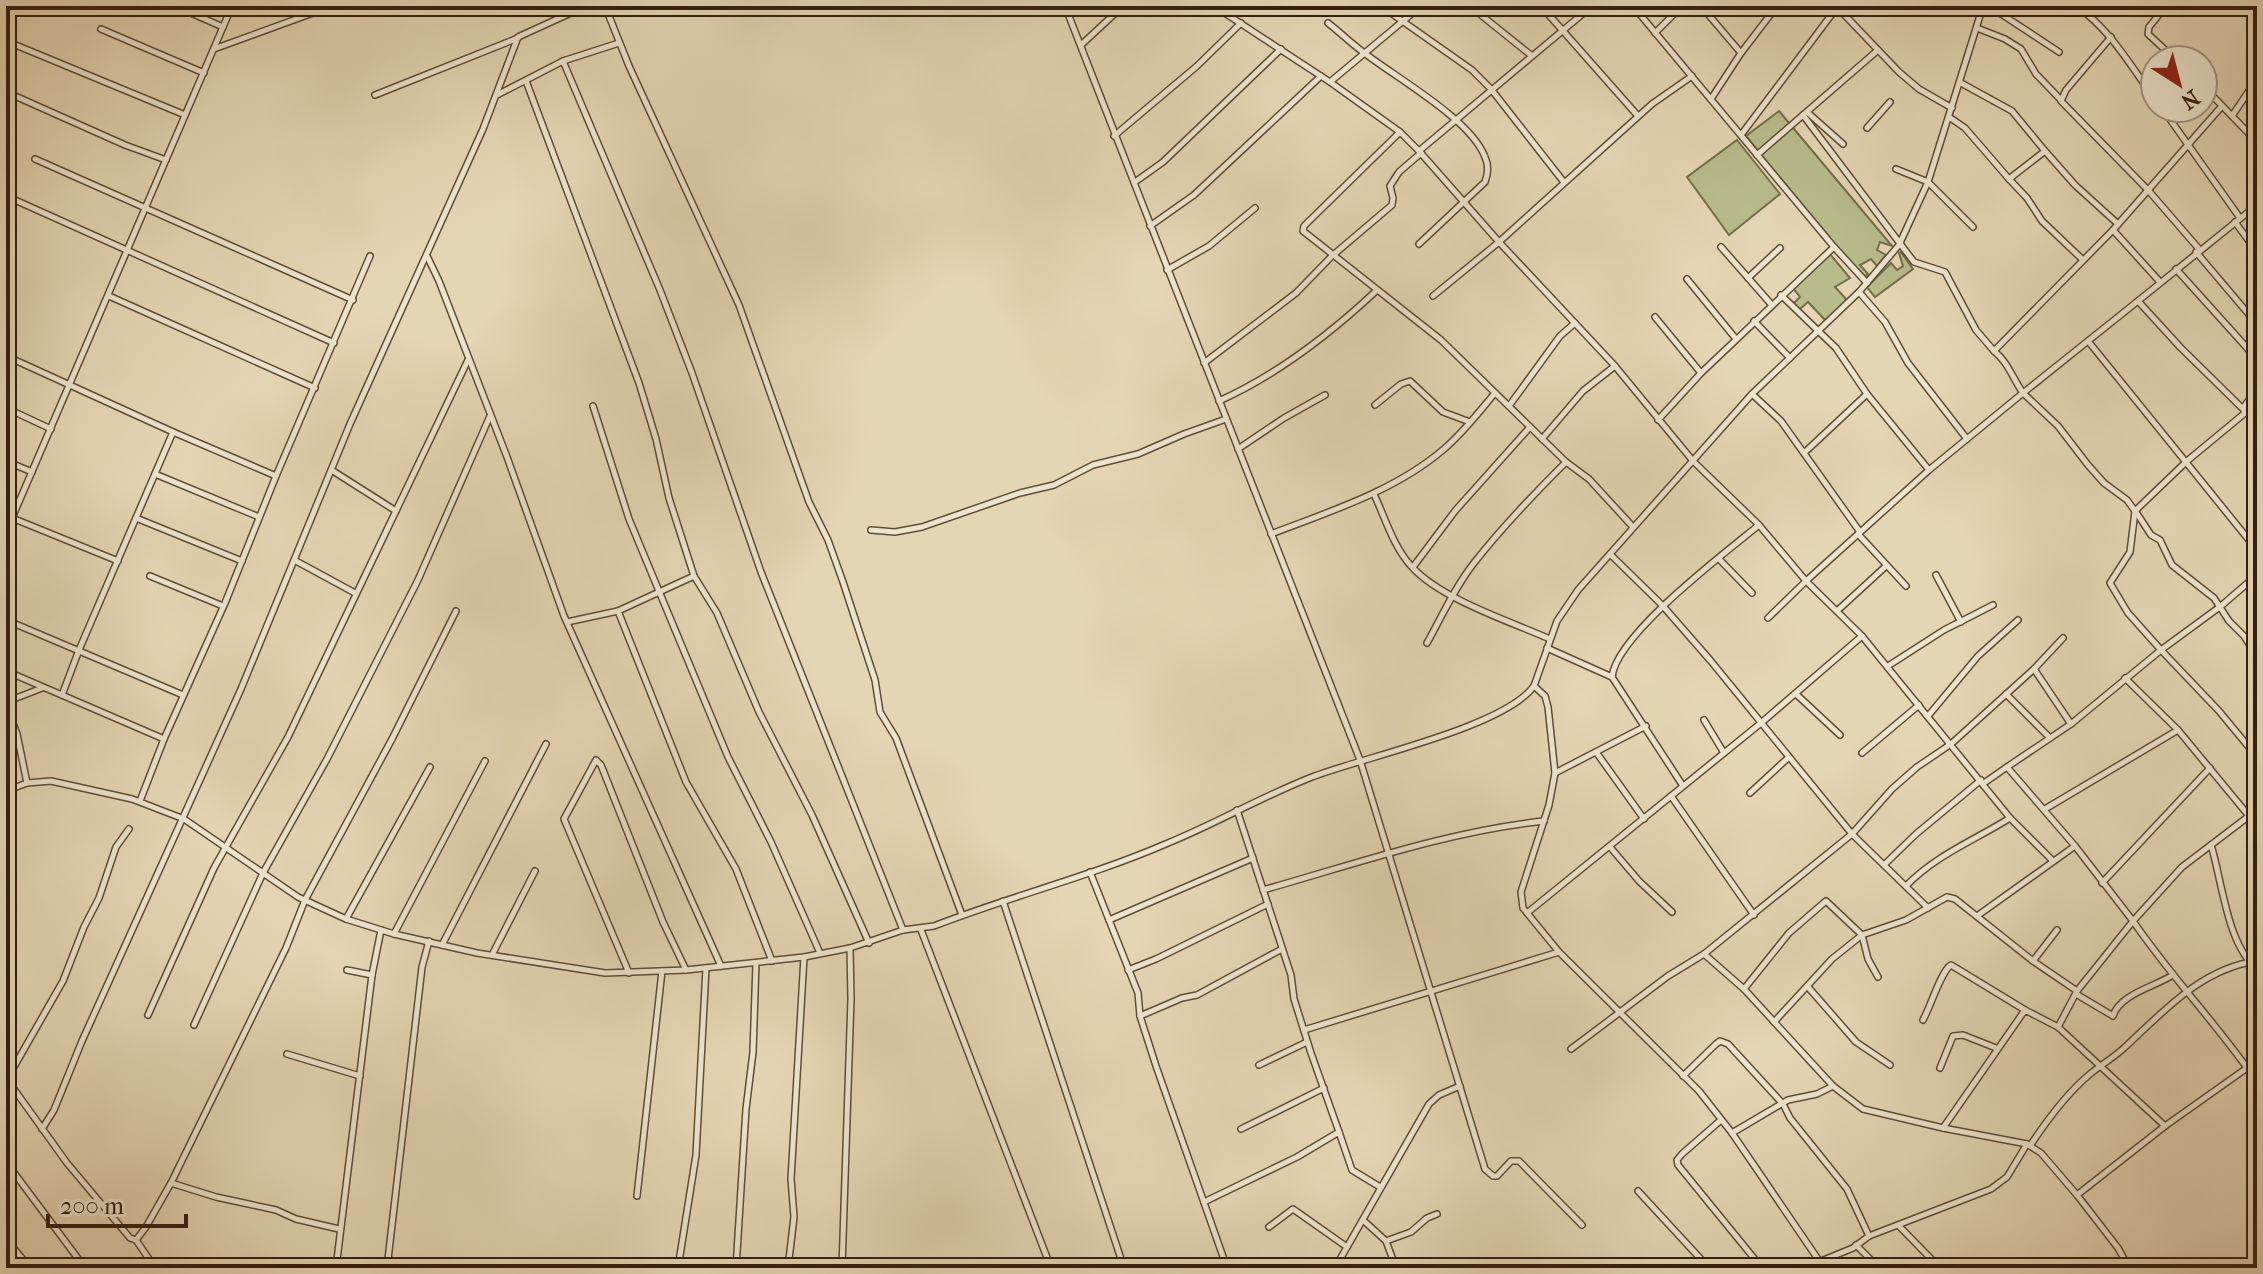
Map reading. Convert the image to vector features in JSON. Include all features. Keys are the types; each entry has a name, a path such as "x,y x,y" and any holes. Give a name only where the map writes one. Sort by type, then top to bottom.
{"street":[{"path":"175,6 223,27"},
{"path":"6,532 232,6"},
{"path":"214,50 332,6"},
{"path":"375,95 586,6"},
{"path":"605,6 739,305 809,502 828,540 843,582 875,680 880,712 896,738 962,915"},
{"path":"1065,6 1360,760 1387,855 1489,1174 1497,1176 1511,1161 1519,1161 1582,1225"},
{"path":"1081,45 1123,6"},
{"path":"1214,6 1330,82 1400,132 1420,152 1615,366 1693,461 1759,525 1806,581 1862,636 2010,818 2052,860"},
{"path":"1228,15 1240,6"},
{"path":"1381,6 1472,70 1491,89 1564,181"},
{"path":"1330,82 1421,6"},
{"path":"1541,6 1638,116"},
{"path":"1204,363 1287,301 1332,256 1392,205 1390,186 1393,179 1420,152 1455,119 1592,6"},
{"path":"1633,6 1867,283"},
{"path":"1655,33 1682,6"},
{"path":"1701,6 1741,53"},
{"path":"1711,99 1777,6"},
{"path":"1741,135 1837,6 1919,89 1952,108"},
{"path":"6,791 27,783 51,781 140,801 184,819 305,900 346,919 394,934 492,955 605,973 629,973 804,957 869,943 903,930 921,930 1168,843 1270,794 1496,714 1528,695 1534,686 1557,621 1578,590 1752,394 1859,292 1899,245 1928,182 1983,6"},
{"path":"1989,6 2059,52"},
{"path":"2077,6 2097,21 2139,74"},
{"path":"2159,44 2148,34 2149,27 2166,6"},
{"path":"1476,11 1532,56"},
{"path":"1114,136 1197,66 1241,23"},
{"path":"1328,23 1455,119 1478,144 1488,170 1485,182 1419,244"},
{"path":"1977,28 2021,49 2036,74 2148,190 2257,324"},
{"path":"101,29 204,73"},
{"path":"42,1129 54,1110 82,1041 184,819 296,560 350,424 496,95 518,37"},
{"path":"2061,101 2066,90 2111,37"},
{"path":"6,41 185,115"},
{"path":"496,95 563,61 619,43"},
{"path":"1135,182 1163,162 1281,49"},
{"path":"1757,155 1878,50"},
{"path":"563,61 660,290 761,572 903,930"},
{"path":"1150,226 1194,195 1321,76"},
{"path":"1433,296 1499,242 1638,116 1692,76"},
{"path":"2232,116 2257,79"},
{"path":"526,81 639,383 669,498 694,576 717,613 759,712 812,815 869,943"},
{"path":"1961,83 2012,111 2075,185 2116,227 2160,282"},
{"path":"6,92 166,160"},
{"path":"1867,128 1890,102"},
{"path":"2219,103 2257,142"},
{"path":"1994,351 2116,227 2222,106"},
{"path":"1805,113 1843,144"},
{"path":"1805,113 1899,245 1914,262 1945,272 1976,330 2008,365 2023,393 2058,426 2104,483 2127,500 2151,535 2160,540 2172,565 2221,606 2257,657"},
{"path":"1949,117 1965,128 2027,198 2042,221 2083,260"},
{"path":"2174,124 2257,252"},
{"path":"1400,132 1304,226 1303,231 1441,340 1566,462 1589,479 1633,527"},
{"path":"2009,179 2045,151"},
{"path":"35,159 353,300"},
{"path":"1896,169 1928,182 1973,227"},
{"path":"6,196 334,343"},
{"path":"1768,618 1929,470 2257,205"},
{"path":"1167,270 1209,246 1255,208"},
{"path":"1721,247 1771,304"},
{"path":"1658,420 1771,304 1834,247"},
{"path":"1748,278 1780,248"},
{"path":"140,801 370,256"},
{"path":"427,256 491,415 567,622 721,966"},
{"path":"2176,269 2257,359"},
{"path":"1687,279 1736,339"},
{"path":"1219,401 1263,378 1325,336 1376,291"},
{"path":"1859,292 1885,322 1908,363 1967,439"},
{"path":"1781,295 1836,348 1867,394 1929,470"},
{"path":"109,296 315,388"},
{"path":"2138,301 2245,413 2187,461 2135,511 2130,552 2110,583 2128,613 2257,757"},
{"path":"1655,317 1701,373"},
{"path":"1754,321 1790,358"},
{"path":"1509,406 1560,336 1575,323"},
{"path":"2088,341 2257,550"},
{"path":"6,356 276,476"},
{"path":"148,1015 189,920 226,846 288,737 468,359"},
{"path":"1542,439 1583,391 1615,366"},
{"path":"1375,405 1401,384 1410,381 1443,412 1470,422"},
{"path":"2243,408 2257,389"},
{"path":"1271,534 1374,494 1424,464 1446,448 1495,393"},
{"path":"1752,394 1781,421 1859,533 1906,586"},
{"path":"1804,453 1867,394"},
{"path":"1238,449 1325,395"},
{"path":"593,406 629,519 728,757 771,842 820,953"},
{"path":"6,408 51,429"},
{"path":"194,1025 263,873 327,759 418,580 491,415"},
{"path":"871,530 895,532 922,527 1020,493 1054,485 1093,465 1138,454 1226,419"},
{"path":"1412,568 1464,501 1530,427"},
{"path":"62,695 173,432"},
{"path":"6,461 32,472"},
{"path":"1427,643 1473,564 1526,502 1566,462"},
{"path":"333,471 396,510"},
{"path":"155,474 259,517"},
{"path":"1374,494 1401,552 1412,568 1452,596 1550,639"},
{"path":"317,673 396,510"},
{"path":"12,518 118,561"},
{"path":"136,518 242,561"},
{"path":"1612,677 1619,657 1662,605 1759,525"},
{"path":"1610,554 1662,605 1852,834 1928,908"},
{"path":"1719,559 1752,593"},
{"path":"296,560 355,593"},
{"path":"1837,611 1886,566"},
{"path":"1936,575 1961,622"},
{"path":"1884,865 1916,834 1983,782 2071,724 2257,575"},
{"path":"150,576 223,606"},
{"path":"567,622 618,611 694,576"},
{"path":"1888,666 1944,630 1993,605"},
{"path":"136,1240 171,1183 286,948 305,900 392,739 456,611"},
{"path":"618,611 686,782 736,869 772,961"},
{"path":"6,620 183,695"},
{"path":"1928,716 1978,656 2018,620"},
{"path":"1526,913 1761,723 1862,636"},
{"path":"1571,1049 1647,991 1704,954 1852,834 1892,789 1951,744 2034,669 2063,638"},
{"path":"1547,648 1612,677 1683,786"},
{"path":"2034,669 2071,724"},
{"path":"6,671 164,739"},
{"path":"2125,678 2178,730 2249,816"},
{"path":"1534,686 1541,691 1548,707 1555,773 1544,821 1521,892 1520,899 1526,913 1559,952 1699,1091 1732,1133 1822,1265"},
{"path":"27,783 17,734 6,704 43,687"},
{"path":"1796,694 1840,735"},
{"path":"2006,694 2050,738"},
{"path":"1862,753 1919,705"},
{"path":"1704,720 1724,753"},
{"path":"1555,773 1646,726"},
{"path":"2045,809 2178,730"},
{"path":"442,945 546,744"},
{"path":"1596,752 1644,819"},
{"path":"1750,793 1789,757"},
{"path":"629,973 564,819 596,760 601,765 663,922 686,970"},
{"path":"394,934 485,761"},
{"path":"346,919 430,767"},
{"path":"2007,767 2075,846 2257,1082"},
{"path":"2102,883 2210,768"},
{"path":"1671,796 1754,915"},
{"path":"1237,810 1282,949 1307,1042 1352,1170 1380,1187"},
{"path":"2058,1027 2076,992 2133,921 2182,867 2257,810"},
{"path":"1906,886 1931,862 1973,842 2010,818"},
{"path":"1263,890 1387,855 1515,824 1544,821"},
{"path":"129,829 116,847 99,898 63,981 6,1079 102,1206 130,1238 136,1240 155,1268"},
{"path":"2211,845 2226,907 2249,962 2257,969"},
{"path":"1977,916 2075,846"},
{"path":"1610,847 1639,881 1672,912"},
{"path":"1109,920 1253,858"},
{"path":"492,955 535,871"},
{"path":"1090,872 1138,993 1140,1016 1227,1268"},
{"path":"1774,1022 1832,959 1862,935 1906,920 1951,897 2033,961 2113,1016 2116,1007 2124,1001 2173,975"},
{"path":"1003,901 1124,1268"},
{"path":"1744,989 1789,933 1822,902 1830,903 1862,935 1868,959 1878,977"},
{"path":"1128,970 1268,904"},
{"path":"336,1268 372,975 381,930"},
{"path":"921,930 1051,1268"},
{"path":"2033,961 2057,930"},
{"path":"387,1268 422,967 429,941"},
{"path":"842,1268 850,948"},
{"path":"1140,1016 1197,995 1282,949"},
{"path":"1304,1030 1559,952"},
{"path":"1704,954 1744,989 1833,1086 1863,1109 2029,1145 2041,1153 2118,1248 2129,1268"},
{"path":"788,1268 794,1217 791,1179 804,957"},
{"path":"1804,1268 1822,1265 1869,1236 1999,1184 2048,1117 2082,1081 2146,1025 2206,978 2257,961"},
{"path":"736,1268 746,1109 753,1052 756,963"},
{"path":"1923,1020 1944,970 1951,965 2058,1027 2165,1126"},
{"path":"678,1268 696,1155 706,968"},
{"path":"347,970 372,975"},
{"path":"637,1196 662,971"},
{"path":"1808,987 1856,1042 1890,1065"},
{"path":"1943,1128 2025,1010"},
{"path":"1940,1068 1953,1036 1963,1035 1996,1048"},
{"path":"1683,1076 1716,1044 1724,1041 1783,1104 1790,1118 1847,1189 1869,1236"},
{"path":"1259,1065 1307,1042"},
{"path":"287,1054 360,1076"},
{"path":"2077,1195 2165,1126 2247,1068"},
{"path":"1335,1268 1429,1104 1439,1095 1460,1086"},
{"path":"1732,1133 1783,1104 1833,1086"},
{"path":"1241,1129 1324,1088"},
{"path":"1721,1120 1682,1154 1677,1160 1678,1165 1762,1268"},
{"path":"1204,1202 1284,1164 1339,1132"},
{"path":"6,1162 85,1268"},
{"path":"171,1183 339,1229"},
{"path":"1638,1191 1709,1268"},
{"path":"1269,1227 1293,1209 1347,1247"},
{"path":"1386,1241 1411,1232 1427,1218 1437,1214"},
{"path":"1363,1220 1386,1241 1396,1268"},
{"path":"1898,1225 1940,1268"},
{"path":"6,1239 30,1268"},
{"path":"1856,1245 1879,1268"}],"green space":[{"path":"1779,111 1892,246 1880,242 1877,250 1886,255 1877,266 1871,259 1860,265 1868,274 1862,279 1746,136"},
{"path":"1737,140 1780,194 1729,235 1687,177"},
{"path":"1901,252 1913,269 1875,297 1867,287 1891,263 1897,270 1903,266"},
{"path":"1830,254 1850,278 1835,287 1847,300 1826,321 1808,302 1799,310 1793,304 1800,297 1793,288"}]}
